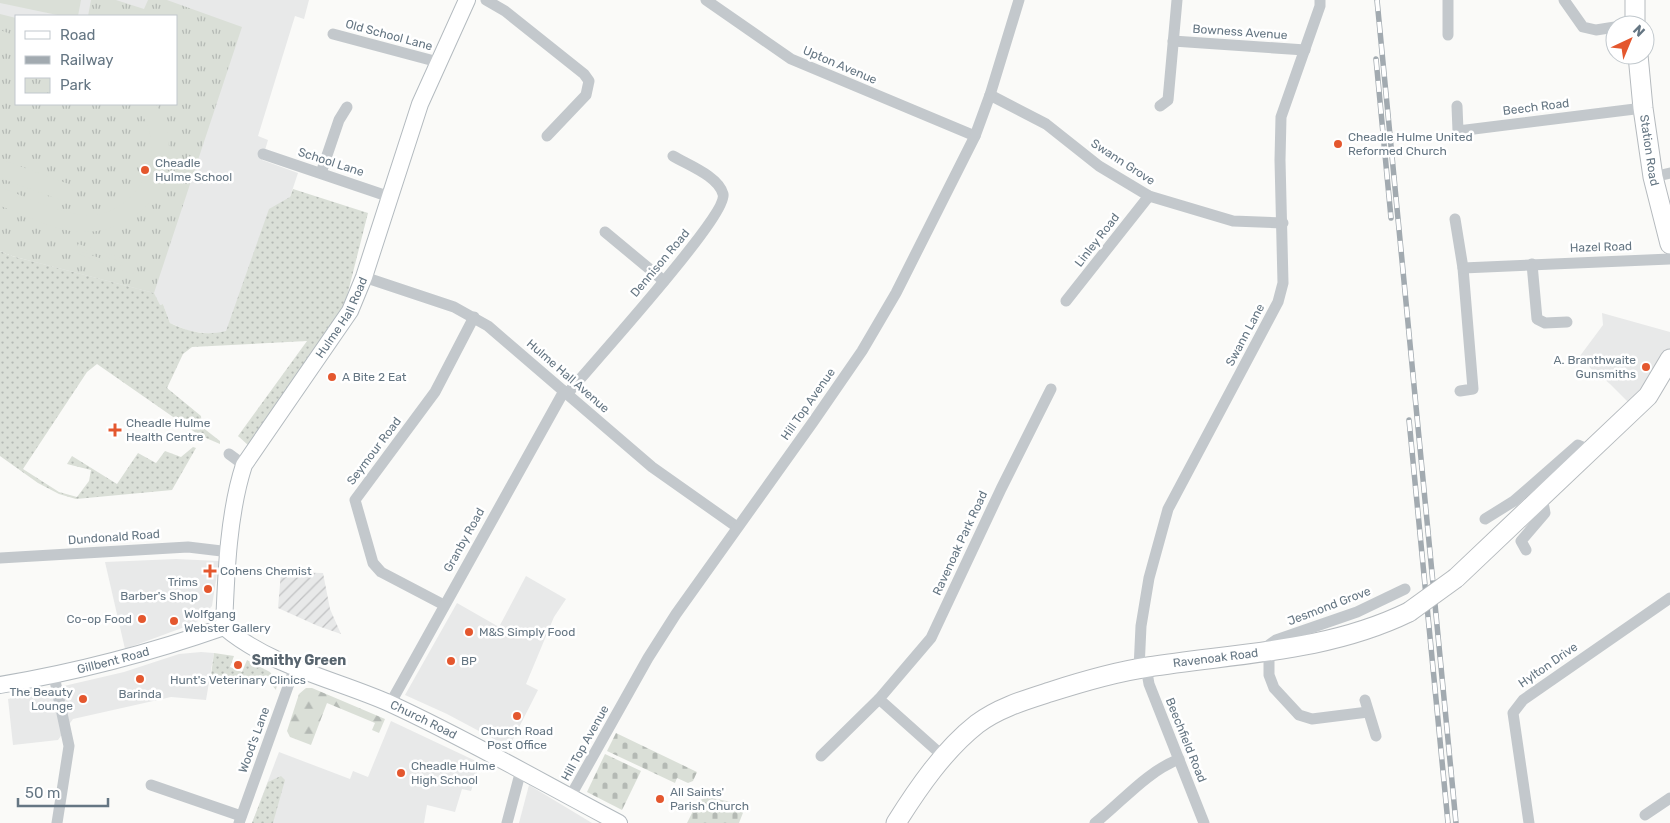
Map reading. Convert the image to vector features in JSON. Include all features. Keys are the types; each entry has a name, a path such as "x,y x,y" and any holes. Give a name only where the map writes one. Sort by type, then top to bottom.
{"main road":[{"name":"Hulme Hall Road","path":"224,627 230,552 240,479 244,465 333,338 350,310 364,277 420,104 467,0"},
{"path":"1634,15 1635,0"},
{"name":"Station Road","path":"1639,65 1642,108 1662,175 1670,244"},
{"name":"Ravenoak Road","path":"896,823 944,757 978,724 1014,704 1072,685 1142,668 1270,652 1341,638 1384,624 1409,612 1456,578 1592,451 1648,396 1670,364"},
{"name":"Ravenoak Road","path":"1648,396 1670,383"},
{"name":"Church Road","path":"224,627 242,642 295,667 390,704 458,735 619,823"},
{"name":"Gillbent Road","path":"0,685 54,676 129,658 224,627"}],"street":[{"path":"486,0 505,12 584,74 588,81 586,95 547,136"},
{"name":"Upton Avenue","path":"706,0 791,59 975,136"},
{"name":"Hill Top Avenue","path":"570,797 648,658 707,568 862,351 896,293 975,136 990,95 1018,0"},
{"name":"Bowness Avenue","path":"1160,106 1168,100 1177,0"},
{"name":"Swann Lane","path":"1142,668 1141,626 1149,578 1168,509 1278,302 1283,283 1280,160 1281,117 1320,6 1320,0"},
{"path":"1448,0 1448,36"},
{"path":"1564,0 1583,27 1596,30 1605,29"},
{"name":"Old School Lane","path":"333,34 438,62"},
{"name":"Bowness Avenue","path":"1173,41 1305,50"},
{"name":"Swann Grove","path":"990,95 1046,124 1100,166 1149,196 1233,221 1283,223"},
{"name":"Beech Road","path":"1457,106 1458,130 1642,108"},
{"path":"321,173 339,120 347,107"},
{"name":"School Lane","path":"263,154 390,197"},
{"name":"Dennison Road","path":"566,393 664,281 693,246 722,205 724,196 715,182 673,156"},
{"name":"Linley Road","path":"1066,301 1149,196"},
{"path":"1454,220 1463,268 1473,389 1460,391"},
{"path":"605,232 664,281"},
{"name":"Hazel Road","path":"1463,268 1670,260"},
{"path":"1532,264 1537,319 1545,323 1568,322"},
{"name":"Hulme Hall Avenue","path":"364,277 427,296 474,317 506,340 652,467 736,528"},
{"name":"Seymour Road","path":"444,605 381,572 373,563 355,500 435,392 474,317"},
{"name":"Ravenoak Park Road","path":"822,756 879,699 931,638 1001,489 1051,389"},
{"name":"Granby Road","path":"390,704 444,605 566,393"},
{"path":"1485,519 1514,501 1578,445 1592,451"},
{"path":"229,454 244,465"},
{"path":"1526,550 1520,541 1545,513 1542,497"},
{"name":"Dundonald Road","path":"0,558 188,547 230,552"},
{"name":"Jesmond Grove","path":"1270,652 1269,645 1276,640 1357,612 1405,588"},
{"name":"Hylton Drive","path":"1529,823 1513,713 1523,700 1670,598"},
{"path":"1270,652 1268,675 1274,688 1299,715 1312,719 1368,712"},
{"name":"Wood's Lane","path":"240,820 295,667"},
{"name":"Beechfield Road","path":"1142,668 1204,823"},
{"path":"54,676 69,746 57,823"},
{"path":"879,699 944,757"},
{"path":"1365,700 1376,736"},
{"path":"1095,823 1136,786 1168,764 1179,760"},
{"path":"508,823 521,770"},
{"path":"151,785 240,820"},
{"path":"1645,815 1670,798"}],"shaded area":[{"name":"Cheadle Hulme School","path":"0,0 309,0 304,19 295,16 258,136 268,140 262,160 298,173 290,197 238,299 226,332 213,334 189,331 170,323 163,304 160,305 0,251"},
{"path":"1602,313 1670,332 1670,353 1630,404 1603,378 1600,379 1580,356 1603,325"},
{"path":"176,559 219,561 212,606 198,621 190,625 125,649 105,562"},
{"path":"281,572 323,573 330,609 341,634 278,608"},
{"path":"526,576 566,599 554,617 526,684 538,690 509,747 447,714 405,695 457,603 499,627"},
{"path":"214,653 206,700 171,697 73,719 58,740 13,745 8,699 124,672 179,654"},
{"name":"Cheadle Hulme High School","path":"391,721 480,763 471,791 462,789 455,812 427,805 424,823 252,823 279,752 350,779 353,771 368,777"},
{"path":"529,785 592,823 519,823"}],"green space":[{"path":"0,0 81,0 78,15 57,15 0,3"},
{"path":"91,0 116,0 144,9 148,0 167,0 242,27 154,293 12,256 0,251 0,14 15,18 15,105 178,105 178,15 88,15"},
{"path":"0,30 15,36 15,55 0,49"},
{"path":"134,105 156,105 166,127 169,150 166,171 158,191 144,208 126,221 105,230 71,231 0,206 0,187 47,206 72,213 95,215 113,210 128,200 139,186 147,170 151,153 150,136 144,119"},
{"path":"0,159 74,186 69,203 0,178"},
{"path":"293,189 368,213 345,304 248,445 238,436 307,341 192,347 183,354 167,388 201,416 202,427 220,441 220,444 199,435 97,364 87,372 23,469 59,492 77,497 89,481 91,470 67,464 72,456 117,484 138,453 156,463 165,451 181,457 193,447 196,448 172,490 76,499 59,494 38,483 0,456 0,251 12,256 154,293 160,305 163,304 170,323 184,329 204,333 226,331 269,209 290,197"},
{"path":"78,244 137,263 133,274 76,253 76,250 123,266 124,263 78,247"},
{"path":"214,653 234,656 230,667 242,672 247,660 270,672 277,682 276,690 268,680 210,682"},
{"path":"306,688 312,688 385,719 379,733 372,730 375,723 327,703 311,745 290,737 287,731 299,694"},
{"path":"616,733 697,772 693,781 688,783 677,778 675,783 607,751"},
{"path":"605,754 641,771 622,810 587,792"},
{"path":"281,776 285,780 273,823 252,823 268,782"},
{"path":"707,797 746,805 739,823 687,823 698,801"}],"railway":[{"path":"1377,0 1456,823"},
{"path":"1376,59 1391,218"},
{"path":"1409,420 1448,823"}],"place":[{"name":"Cheadle Hulme United Reformed Church","path":"1338,144"},
{"name":"Cheadle Hulme School","path":"145,170"},
{"name":"A. Branthwaite Gunsmiths","path":"1646,367"},
{"name":"A Bite 2 Eat","path":"332,377"},
{"name":"Cheadle Hulme Health Centre","path":"115,430"},
{"name":"Cohens Chemist","path":"210,571"},
{"name":"Trims Barber's Shop","path":"208,589"},
{"name":"Co-op Food","path":"142,619"},
{"name":"Wolfgang Webster Gallery","path":"174,621"},
{"name":"M&S Simply Food","path":"469,632"},
{"name":"BP","path":"451,661"},
{"name":"Hunt's Veterinary Clinics","path":"238,665"},
{"name":"Barinda","path":"140,679"},
{"name":"The Beauty Lounge","path":"83,699"},
{"name":"Church Road Post Office","path":"517,716"},
{"name":"Cheadle Hulme High School","path":"401,773"},
{"name":"All Saints' Parish Church","path":"660,799"}],"district":[{"name":"Smithy Green","path":"299,660"}]}
